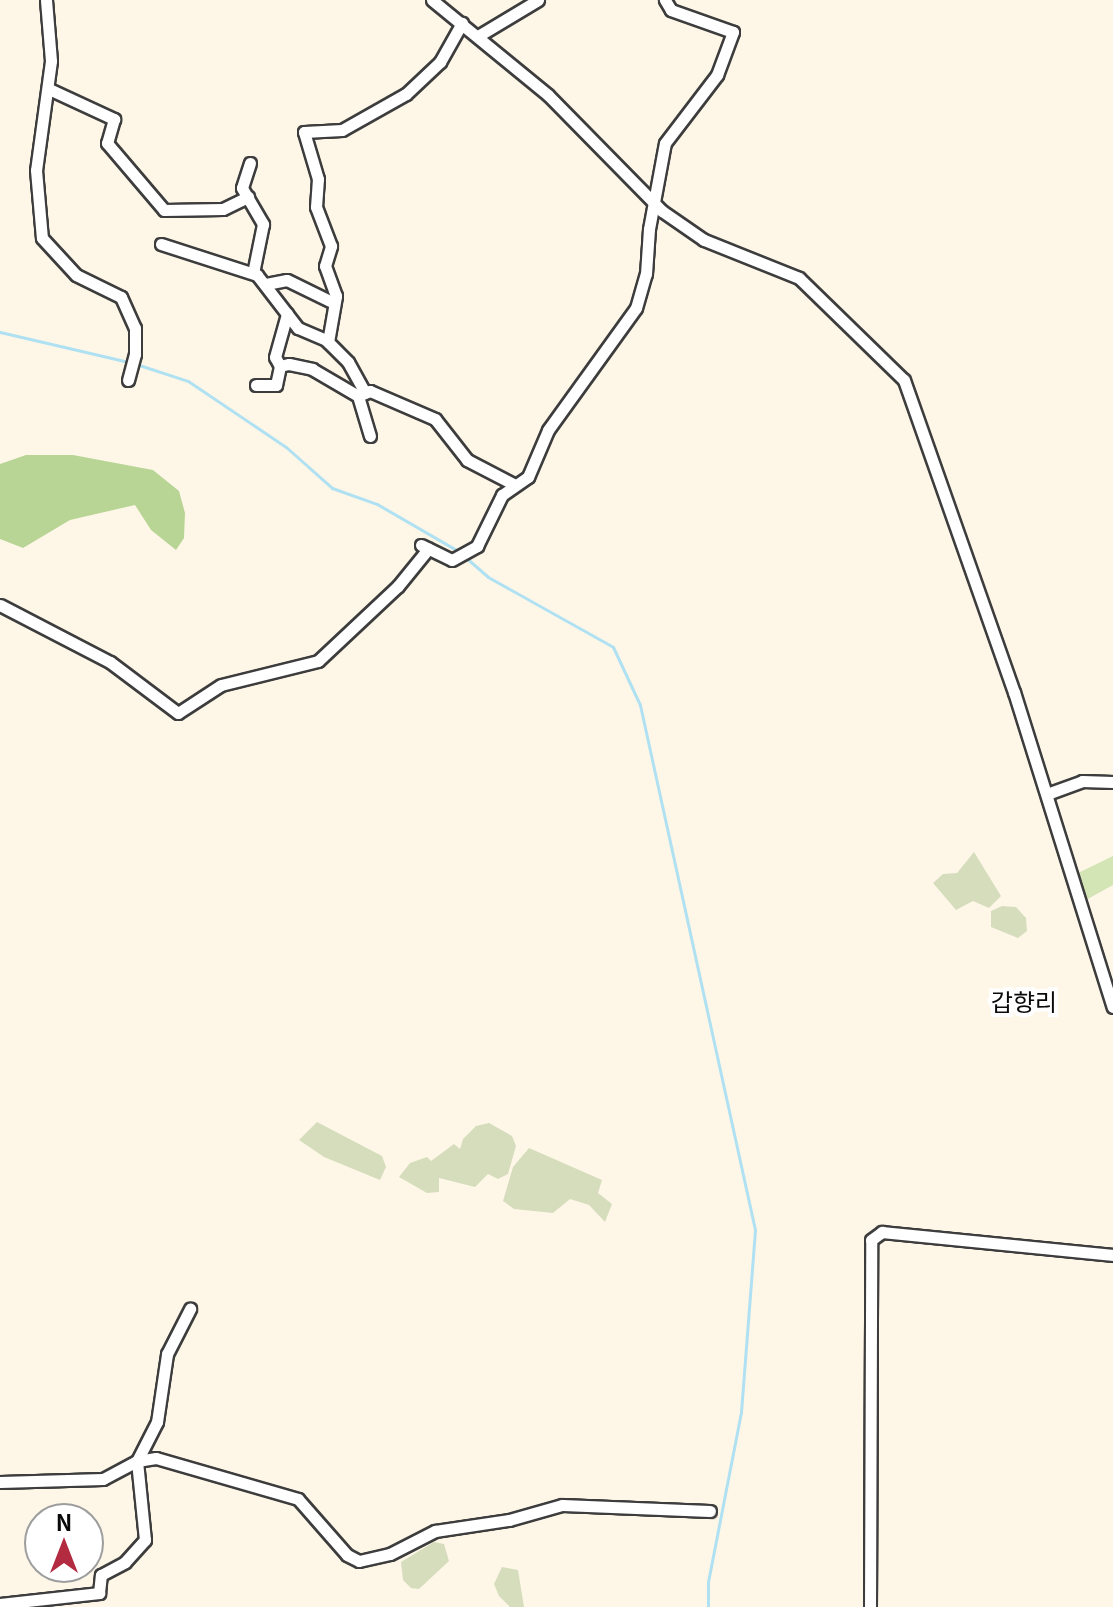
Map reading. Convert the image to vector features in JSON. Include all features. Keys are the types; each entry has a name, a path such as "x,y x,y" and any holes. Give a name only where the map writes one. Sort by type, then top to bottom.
{"street":[{"path":"46,0 49,89 36,170 42,238 76,275 121,297 135,328 135,354 128,376"},
{"path":"432,0 565,111 654,205 704,240 799,278 904,380 1047,794 1113,1007"},
{"path":"478,36 538,0"},
{"path":"0,605 110,662 178,713 221,685 318,661 398,586 425,547 456,559 471,551 502,495 528,477 548,430 636,308 646,274 654,205 668,135 717,75 733,32 671,10 665,0"},
{"path":"328,342 335,289 325,266 331,246 316,207 318,179 304,132 342,130 406,94 440,62 462,23"},
{"path":"49,89 114,119 107,143 164,210 223,209 248,197"},
{"path":"250,163 242,188 263,224 253,273"},
{"path":"161,244 253,273 266,284 300,331 328,342 354,370 370,436"},
{"path":"266,284 287,280 334,303"},
{"path":"256,385 276,385 280,366 275,357 287,314"},
{"path":"280,366 312,369 361,394 435,419 467,460 515,485"},
{"path":"1047,794 1082,781 1113,782"},
{"path":"870,1607 871,1240 882,1232 1113,1255"},
{"path":"0,1604 99,1593 101,1575 125,1562 145,1540 137,1461 157,1422 167,1354 190,1309"},
{"path":"0,1482 103,1479 137,1461 167,1458 279,1490 298,1499 347,1555 359,1561 390,1554 435,1531 562,1505 710,1511"}],"green space":[{"path":"26,455 73,455 153,470 179,491 185,513 184,538 176,550 151,530 135,505 70,520 23,548 0,539 0,464"},
{"path":"974,852 1001,896 989,908 973,901 956,910 933,883 943,874 957,873"},
{"path":"1113,856 1113,885 1086,900 1078,873"},
{"path":"1002,906 1016,907 1026,918 1027,931 1018,938 991,927 991,911"},
{"path":"317,1122 382,1156 386,1167 380,1180 324,1157 299,1140"},
{"path":"489,1123 512,1136 516,1146 508,1174 498,1179 488,1174 475,1187 439,1178 439,1192 427,1193 399,1177 410,1163 427,1157 431,1161 454,1144 460,1149 463,1139 476,1126"},
{"path":"529,1148 602,1180 598,1193 612,1204 605,1222 589,1205 570,1199 553,1213 514,1209 503,1201 513,1167"},
{"path":"434,1542 444,1544 449,1561 419,1589 411,1588 403,1580 401,1562"},
{"path":"502,1567 518,1570 524,1607 510,1607 499,1596 494,1584"}],"waterway":[{"path":"0,332 129,362"},
{"path":"136,364 188,381 286,447 332,488 377,504 458,551"},
{"path":"464,556 488,577 613,647 640,705 755,1230 741,1412 708,1581 708,1607"}],"district":[{"name":"갑향리","path":"1024,1001"}]}
